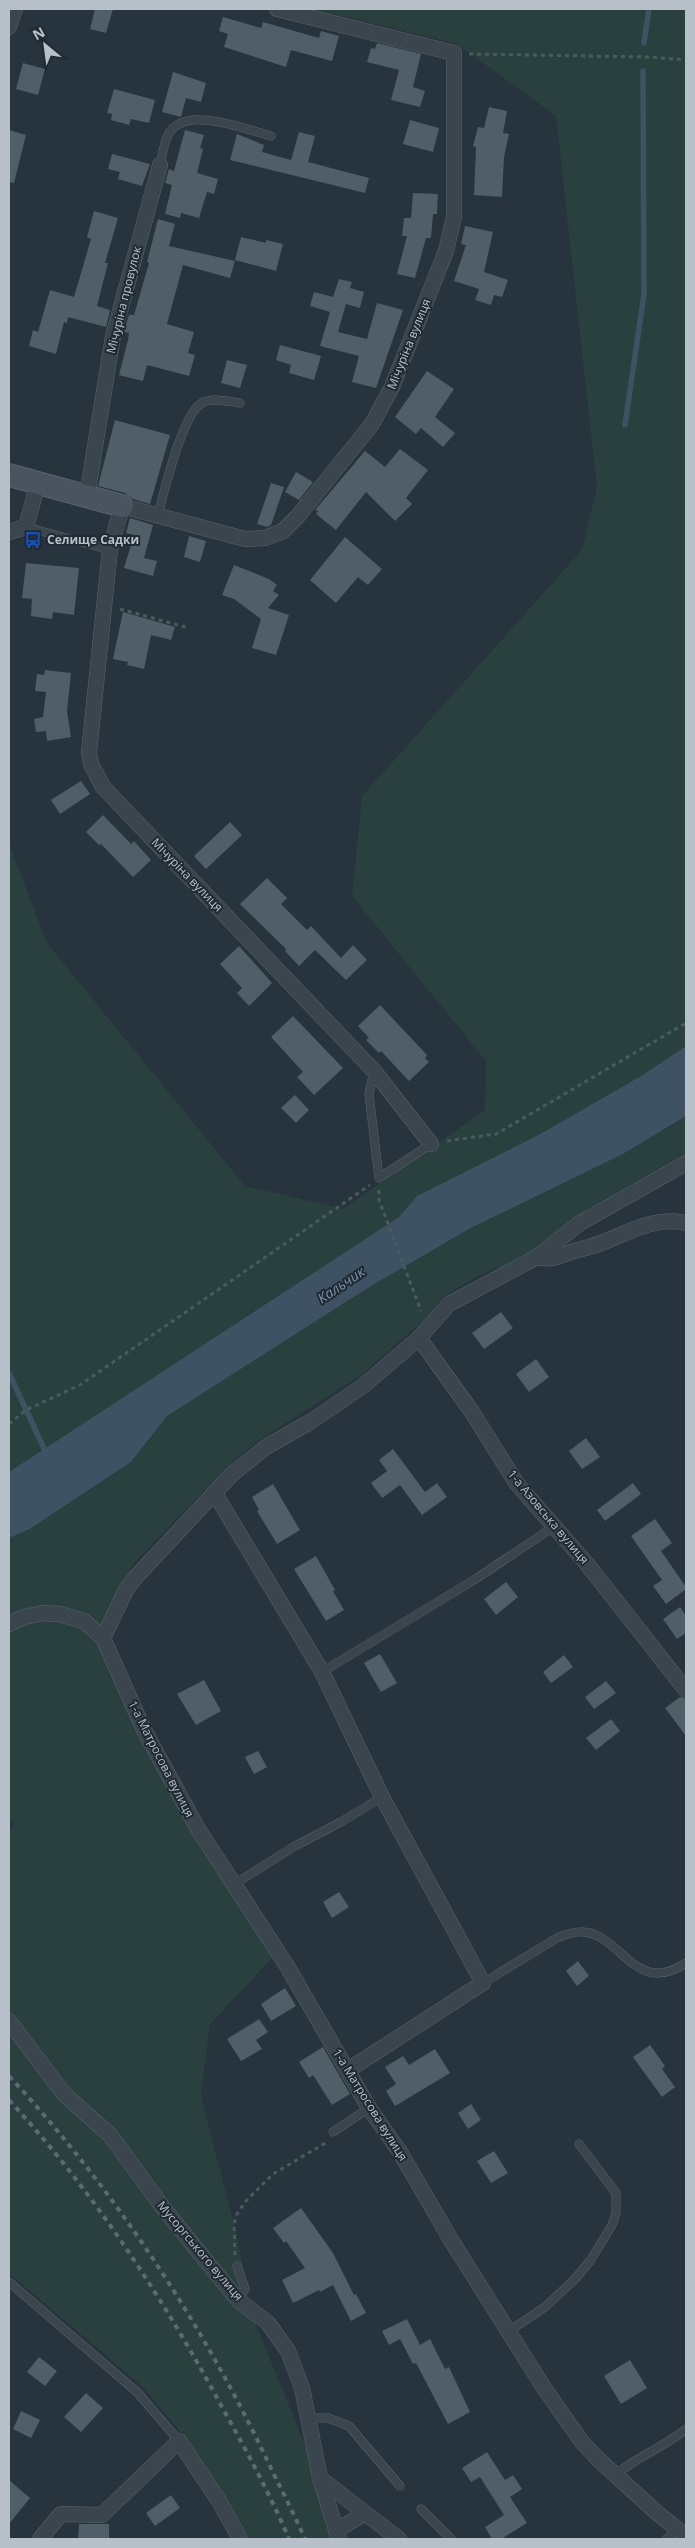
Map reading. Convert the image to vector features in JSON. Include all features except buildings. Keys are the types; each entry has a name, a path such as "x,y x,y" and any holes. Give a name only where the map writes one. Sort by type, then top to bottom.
{"street":[{"path":"9,27 15,9"},
{"path":"276,9 454,54"},
{"name":"Мічуріна вулиця","path":"9,475 244,539 265,538 284,530 298,516 372,424 392,387 446,251 454,218 454,54"},
{"name":"Мічуріна провулок","path":"87,496 113,336 160,165"},
{"path":"9,532 26,527 38,483"},
{"name":"Мічуріна вулиця","path":"122,506 110,550 89,739 91,764 96,776 103,787 374,1071 431,1144"},
{"path":"9,1624 24,1617 43,1613 59,1614 84,1621 102,1638 130,1584 232,1474 266,1447 310,1422 363,1386 423,1333 449,1304 464,1294 537,1257 580,1223 686,1163"},
{"path":"537,1257 544,1259 557,1257 600,1244 655,1222 671,1220 686,1223"},
{"name":"1-а Азовська вулиця","path":"423,1333 517,1484 554,1526 686,1690"},
{"path":"214,1492 322,1672 382,1797 466,1946 483,1983 348,2070"},
{"name":"1-а Матросова вулиця","path":"102,1638 156,1753 198,1828 287,1966 369,2108 400,2152 451,2240 509,2331 582,2442 677,2535"},
{"name":"Мусоргського вулиця","path":"9,2021 64,2094 110,2135 164,2209 238,2300 268,2323 288,2351 302,2388 320,2478 338,2535"},
{"path":"40,2539 61,2514 102,2515 179,2441 219,2500 240,2539"},
{"path":"320,2478 399,2539"},
{"path":"338,2535 365,2513"}],"lane":[{"path":"160,165 168,134 180,122 196,118 271,136"},
{"path":"158,516 179,441 196,408 203,402 211,400 240,404"},
{"path":"26,527 110,550"},
{"path":"374,1071 369,1094 379,1178 431,1144"},
{"path":"322,1672 474,1580 554,1526"},
{"path":"233,1885 295,1846 341,1822 382,1797"},
{"path":"483,1983 549,1942 568,1934 584,1932 600,1937 631,1962 650,1972 667,1973 686,1963"},
{"path":"333,2132 369,2108"},
{"path":"509,2331 545,2307 574,2280 590,2261 612,2225 616,2213 616,2193 579,2144"},
{"path":"237,2266 245,2289 238,2300"},
{"path":"9,2282 138,2392 179,2441"},
{"path":"307,2418 328,2418 349,2426 400,2486"},
{"path":"615,2476 630,2462 671,2441 686,2429"},
{"path":"421,2509 451,2539"}],"path":[{"path":"454,54 649,56 686,60"},
{"path":"104,604 189,628"},
{"path":"431,1144 496,1134 686,1023"},
{"path":"9,1424 26,1410 80,1385 379,1178"},
{"path":"379,1200 409,1280 423,1333"},
{"path":"237,2266 233,2233 237,2214 257,2188 273,2174 323,2146 333,2132"}],"green space":[{"path":"314,9 686,9 686,1046 641,1076 542,1133 417,1196 399,1217 9,1472 9,844 47,943 245,1186 343,1209 485,1110 486,1061 352,896 362,796 582,550 597,488 556,116 457,44"},
{"path":"686,1116 686,1153 585,1210 562,1240 476,1277 443,1297 424,1320 361,1375 258,1441 234,1460 135,1562 122,1582 105,1638 195,1825 276,1954 210,2024 201,2096 237,2236 250,2310 316,2472 341,2539 249,2539 226,2499 185,2438 144,2388 10,2274 9,2276 9,1834 14,1825 9,1819 9,1538 28,1530 131,1462 167,1416 371,1286 469,1229 623,1154"}],"water":[{"name":"Кальчик","path":"686,1046 686,1116 623,1154 469,1229 371,1286 167,1416 131,1462 28,1530 9,1538 9,1472 399,1217 417,1196 542,1133 641,1076"}],"waterway":[{"path":"644,43 649,9"},
{"path":"625,425 644,294 643,71"},
{"path":"9,1373 47,1455"}],"railway":[{"path":"9,2076 85,2165 154,2260 215,2360 243,2412 305,2539"},
{"path":"9,2100 70,2171 151,2286 240,2439 289,2539"}],"place":[{"name":"Селище Садки","path":"33,540"}]}
